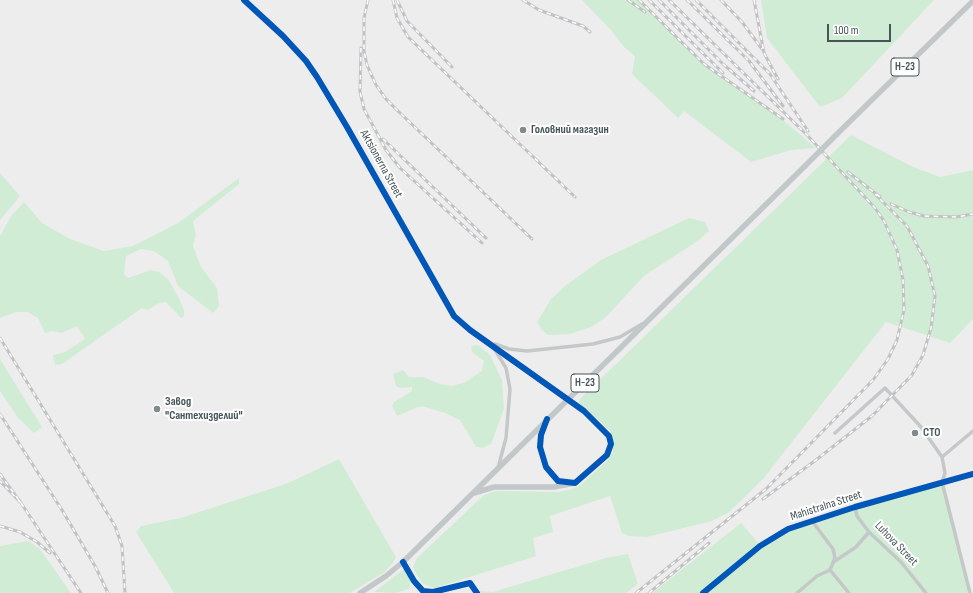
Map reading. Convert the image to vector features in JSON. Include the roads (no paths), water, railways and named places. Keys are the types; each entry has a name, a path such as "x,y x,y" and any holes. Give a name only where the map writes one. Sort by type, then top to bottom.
{"main road":[{"name":"Н-23","path":"360,593 386,576 403,562 973,1"},
{"path":"471,494 494,487 563,487 575,483"}],"street":[{"name":"Aktsionerna Street","path":"244,0 306,62 347,127 450,310 466,326 490,342"},
{"path":"490,342 509,349 528,351 593,344 620,337 652,317"},
{"path":"490,342 584,411 606,432 611,444 607,455 575,483 558,481 552,476 544,462 540,441 542,429 547,419"},
{"path":"490,342 506,368 510,388 506,438 498,468"},
{"path":"835,433 885,388 921,427 942,456 945,473 942,482 970,593"},
{"path":"942,456 973,431"},
{"name":"Mahistralna Street","path":"703,593 760,546 788,529 855,507 973,474"},
{"name":"Luhova Street","path":"855,507 857,516 869,532 901,562 926,593"},
{"path":"797,593 817,576 830,570 835,558 833,549 812,521"},
{"path":"833,564 856,547 869,532"},
{"path":"403,562 414,581 423,591 433,592 470,583 477,593"},
{"path":"830,570 849,593"}],"railway":[{"path":"368,0 364,18 364,51 367,65 376,85 386,99 399,112 532,239"},
{"path":"393,0 397,18 408,37 575,197"},
{"path":"397,0 407,21 452,67"},
{"path":"523,0 539,10 583,26 590,32"},
{"path":"628,0 645,12"},
{"path":"639,0 704,64 783,119"},
{"path":"649,0 723,73"},
{"path":"659,0 723,64 754,91"},
{"path":"636,593 766,489 873,380 888,359 897,340 904,310 903,280 897,250 884,221 875,208 807,135 669,0"},
{"path":"687,0 749,61 783,106"},
{"path":"696,0 770,74 808,131"},
{"path":"721,0 742,22 762,49"},
{"path":"754,0 764,53 778,79"},
{"path":"361,48 360,92 364,109 386,150 400,168 482,243"},
{"path":"383,139 486,238"},
{"path":"848,172 880,197"},
{"path":"763,499 872,416 912,375 923,355 931,328 935,296 928,266 907,226 875,194"},
{"path":"891,204 909,212 924,216 956,217 973,214"},
{"path":"0,338 115,526 122,546 125,593"},
{"path":"0,414 62,510 95,566 108,593"},
{"path":"0,474 21,503 0,481"},
{"path":"21,503 81,593"},
{"path":"0,526 20,532 37,542 50,553"},
{"path":"649,593 709,543"}],"place":[{"name":"Головний магазин","path":"523,130"},
{"name":"Завод \"Сантехизделий\"","path":"157,409"},
{"name":"СТО","path":"915,433"}]}
